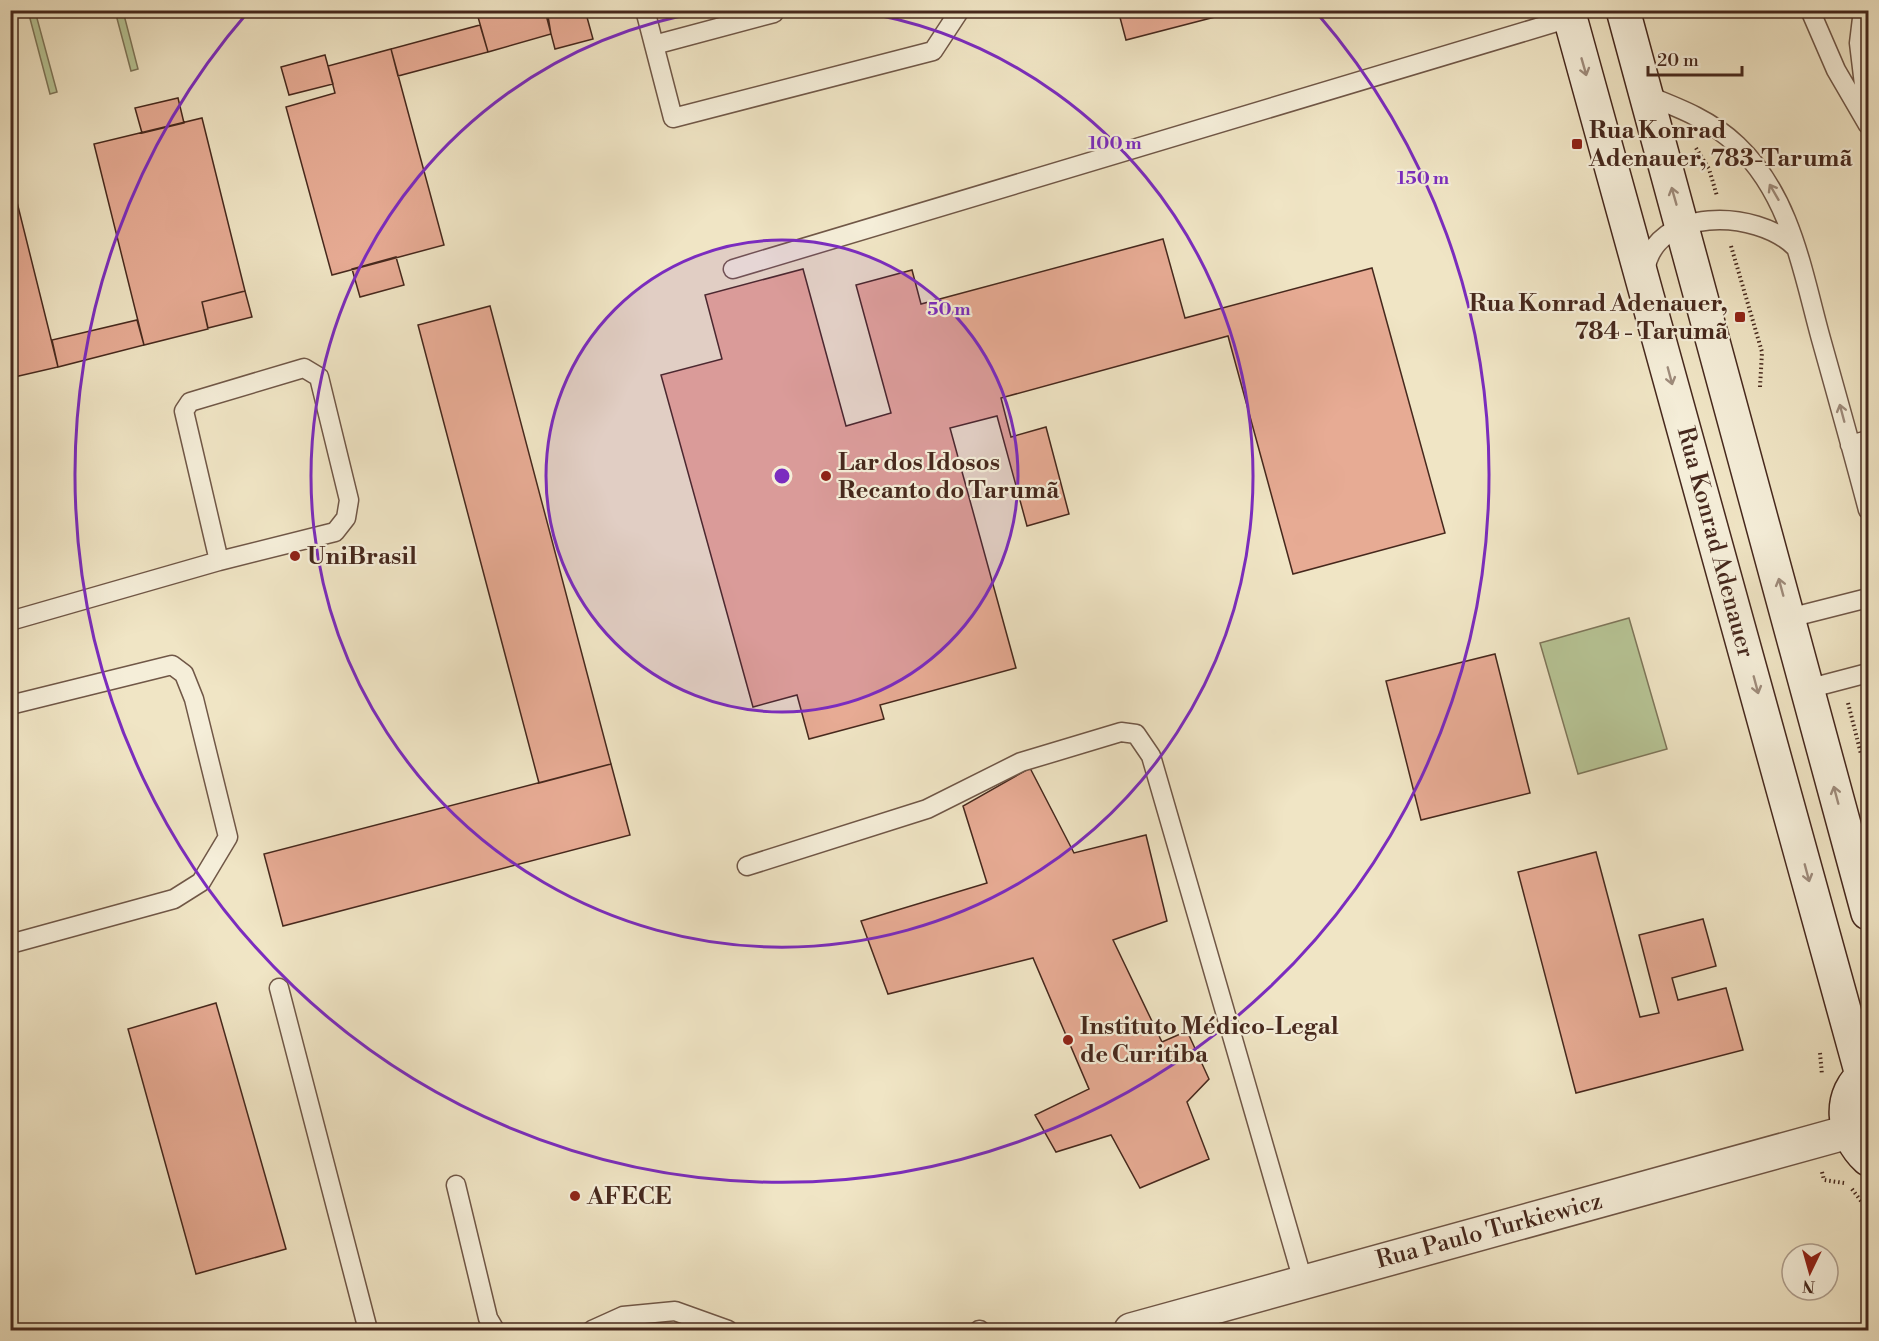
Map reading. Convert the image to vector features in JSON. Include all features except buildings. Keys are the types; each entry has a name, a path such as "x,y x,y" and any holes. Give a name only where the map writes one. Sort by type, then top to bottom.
{"main road":[{"name":"Rua Konrad Adenauer","path":"1623,10 1869,913"},
{"name":"Rua Konrad Adenauer","path":"1569,14 1865,1073"},
{"path":"1865,1073 1853,1087 1847,1101 1845,1117 1848,1132 1857,1148 1869,1159"},
{"name":"Rua Paulo Turkiewicz","path":"1147,1329 1304,1281 1848,1132"}],"lane":[{"path":"645,10 674,118 933,51 960,10"},
{"path":"1810,10 1836,70 1869,125"},
{"path":"1863,10 1858,43 1869,118"},
{"path":"654,45 774,13"},
{"path":"733,270 1569,14"},
{"path":"1646,95 1707,122 1739,146 1766,178 1778,199 1796,247 1869,510"},
{"path":"1644,280 1650,251 1659,240 1683,227 1724,219 1752,222 1781,234 1796,247"},
{"path":"10,621 219,561 335,532 346,518 349,500 319,377 312,370 304,368 189,402 184,411 219,561"},
{"path":"1850,445 1869,440"},
{"path":"1789,618 1869,598"},
{"path":"10,705 172,665 184,674 194,699 228,837 201,882 174,899 10,944"},
{"path":"1807,689 1869,673"},
{"path":"747,866 927,809 1021,762 1121,732 1136,734 1150,756 1304,1281"},
{"path":"279,988 368,1330"},
{"path":"456,1185 488,1318 495,1330"},
{"path":"592,1330 623,1316 675,1311 728,1330"}],"path":[{"path":"1693,145 1709,170 1718,200"},
{"path":"1730,240 1762,352 1760,395"},
{"path":"1847,699 1863,760"},
{"path":"1824,1180 1844,1183 1857,1193 1869,1220"}],"green space":[{"path":"28,11 35,11 57,92 50,94"},
{"path":"115,11 123,11 138,69 131,71"},
{"path":"1629,618 1667,749 1578,774 1540,643"}],"place":[{"name":"Rua Konrad Adenauer, 783-Tarumã","path":"1577,144"},
{"name":"Rua Konrad Adenauer, 784 - Tarumã","path":"1740,317"},
{"name":"Lar dos Idosos Recanto do Tarumã","path":"826,476"},
{"name":"UniBrasil","path":"295,556"},
{"name":"Instituto Médico-Legal de Curitiba","path":"1068,1040"},
{"name":"AFECE","path":"575,1196"}]}
